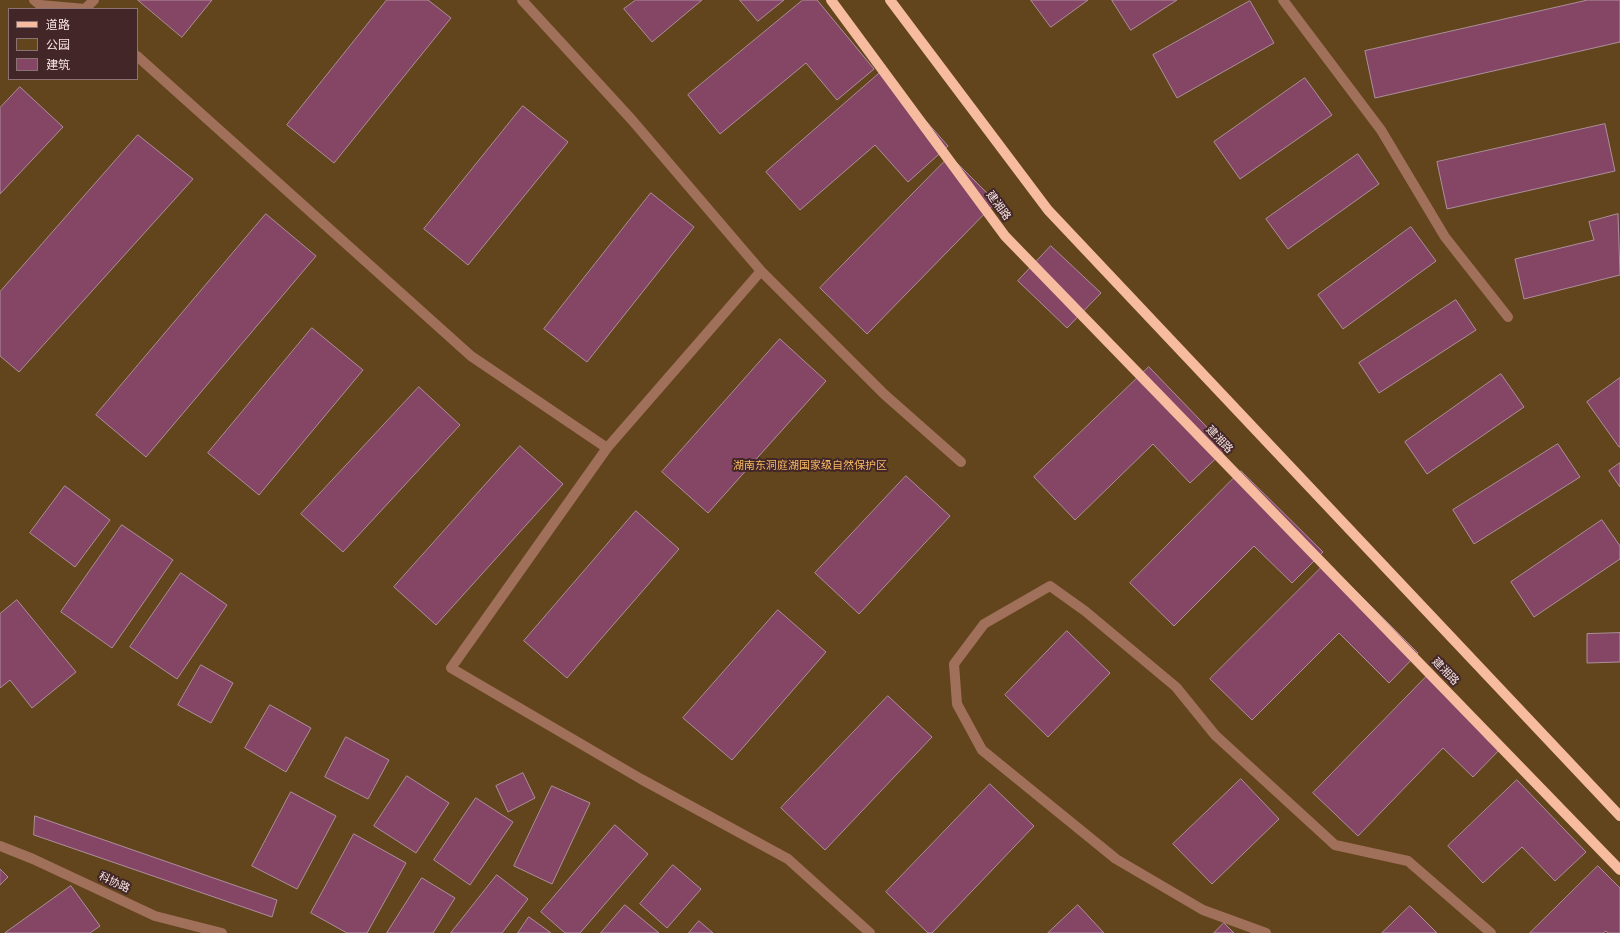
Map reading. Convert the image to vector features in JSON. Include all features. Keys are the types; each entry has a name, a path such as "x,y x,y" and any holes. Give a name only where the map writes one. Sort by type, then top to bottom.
{"main road":[{"name":"建湘路","path":"831,0 1005,236 1620,870"},
{"path":"890,0 1048,210 1620,816"}],"street":[{"path":"34,0 40,5 74,8"},
{"path":"86,8 94,0"},
{"path":"522,0 632,120 761,271 884,394 960,462"},
{"path":"1283,0 1381,130 1445,237 1508,317"},
{"path":"138,57 471,356 607,448"},
{"path":"761,271 607,448 451,668 641,779 788,859 870,933"},
{"path":"1266,933 1203,910 1116,859 982,750 957,704 954,664 984,624 1050,586 1085,611 1176,687 1215,735 1335,845 1408,861 1491,933"},
{"name":"科协路","path":"0,846 33,858 155,916 222,933"}],"green space":[{"name":"湖南东洞庭湖国家级自然保护区","path":"0,0 1620,0 1620,933 0,933"}],"building":[{"path":"138,0 212,0 182,37"},
{"path":"387,0 428,0 451,18 334,163 287,125"},
{"path":"636,0 702,0 652,42 624,9"},
{"path":"740,0 784,0 758,21"},
{"path":"803,0 817,0 874,69 837,100 806,63 720,134 688,95"},
{"path":"1031,0 1088,0 1051,27"},
{"path":"1112,0 1177,0 1131,30"},
{"path":"1588,0 1620,0 1620,42 1375,98 1365,51"},
{"path":"1250,1 1274,43 1177,98 1153,55"},
{"path":"882,71 948,146 908,182 875,145 800,210 766,172"},
{"path":"1305,78 1332,115 1240,179 1214,142"},
{"path":"20,87 63,127 0,194 0,108"},
{"path":"523,106 568,142 468,265 424,229"},
{"path":"1605,124 1615,171 1447,209 1437,162"},
{"path":"138,135 193,179 19,372 0,356 0,292"},
{"path":"1358,154 1379,184 1288,249 1266,219"},
{"path":"950,156 996,202 867,334 820,288"},
{"path":"651,193 694,227 587,362 544,329"},
{"path":"266,214 316,256 146,457 96,415"},
{"path":"1618,214 1620,275 1524,299 1515,259 1594,240 1589,222"},
{"path":"1411,227 1436,261 1343,329 1318,295"},
{"path":"1051,246 1101,293 1067,328 1018,281"},
{"path":"1456,300 1476,330 1379,393 1359,363"},
{"path":"312,328 363,370 259,495 208,453"},
{"path":"780,339 826,381 708,513 662,472"},
{"path":"1149,367 1227,448 1190,483 1153,444 1075,520 1034,477"},
{"path":"1501,374 1524,407 1427,474 1405,442"},
{"path":"1620,378 1620,447 1619,447 1587,402"},
{"path":"419,387 460,425 343,552 301,514"},
{"path":"1558,444 1580,477 1474,544 1453,510"},
{"path":"520,446 563,484 436,625 394,587"},
{"path":"1620,463 1620,487 1609,471"},
{"path":"1241,471 1323,552 1292,583 1254,546 1174,626 1130,583"},
{"path":"906,476 950,516 859,614 815,573"},
{"path":"65,486 110,520 75,567 30,533"},
{"path":"636,511 679,549 567,678 524,641"},
{"path":"1602,520 1620,546 1620,559 1534,617 1511,582"},
{"path":"122,525 173,560 112,648 61,612"},
{"path":"1327,562 1418,653 1389,683 1339,633 1252,720 1210,679"},
{"path":"181,573 227,605 177,679 130,647"},
{"path":"17,600 76,672 32,708 10,680 0,688 0,614"},
{"path":"778,610 826,652 732,760 683,718"},
{"path":"1067,631 1110,673 1048,737 1005,695"},
{"path":"1620,633 1620,662 1587,663 1587,634"},
{"path":"201,665 233,683 211,723 178,705"},
{"path":"1430,673 1504,745 1473,777 1443,748 1358,836 1313,793"},
{"path":"888,696 932,737 825,850 781,808"},
{"path":"270,705 311,728 286,772 245,748"},
{"path":"346,737 389,760 368,799 325,777"},
{"path":"523,773 535,798 508,812 496,786"},
{"path":"407,776 449,803 416,853 374,826"},
{"path":"1241,779 1279,819 1212,884 1173,844"},
{"path":"1517,780 1586,852 1555,881 1522,847 1483,883 1448,846"},
{"path":"990,784 1034,826 932,933 928,933 886,892"},
{"path":"552,786 590,803 552,884 514,866"},
{"path":"291,792 336,816 297,889 252,866"},
{"path":"476,798 513,822 470,885 434,860"},
{"path":"35,816 277,900 272,917 34,835"},
{"path":"615,825 648,854 580,933 565,933 541,912"},
{"path":"354,834 406,863 367,933 347,933 311,913"},
{"path":"673,865 701,889 667,928 640,904"},
{"path":"1598,866 1620,888 1620,933 1608,933 1606,931 1603,933 1530,933"},
{"path":"0,869 8,877 0,885"},
{"path":"497,875 528,899 502,933 451,933"},
{"path":"422,878 455,898 433,933 387,933"},
{"path":"71,886 100,926 90,933 5,933"},
{"path":"625,905 659,933 601,933"},
{"path":"1078,905 1104,933 1048,933"},
{"path":"1410,906 1437,933 1382,933"},
{"path":"529,917 551,933 518,933"},
{"path":"699,921 713,933 689,933"},
{"path":"1224,923 1234,933 1214,933"}]}
